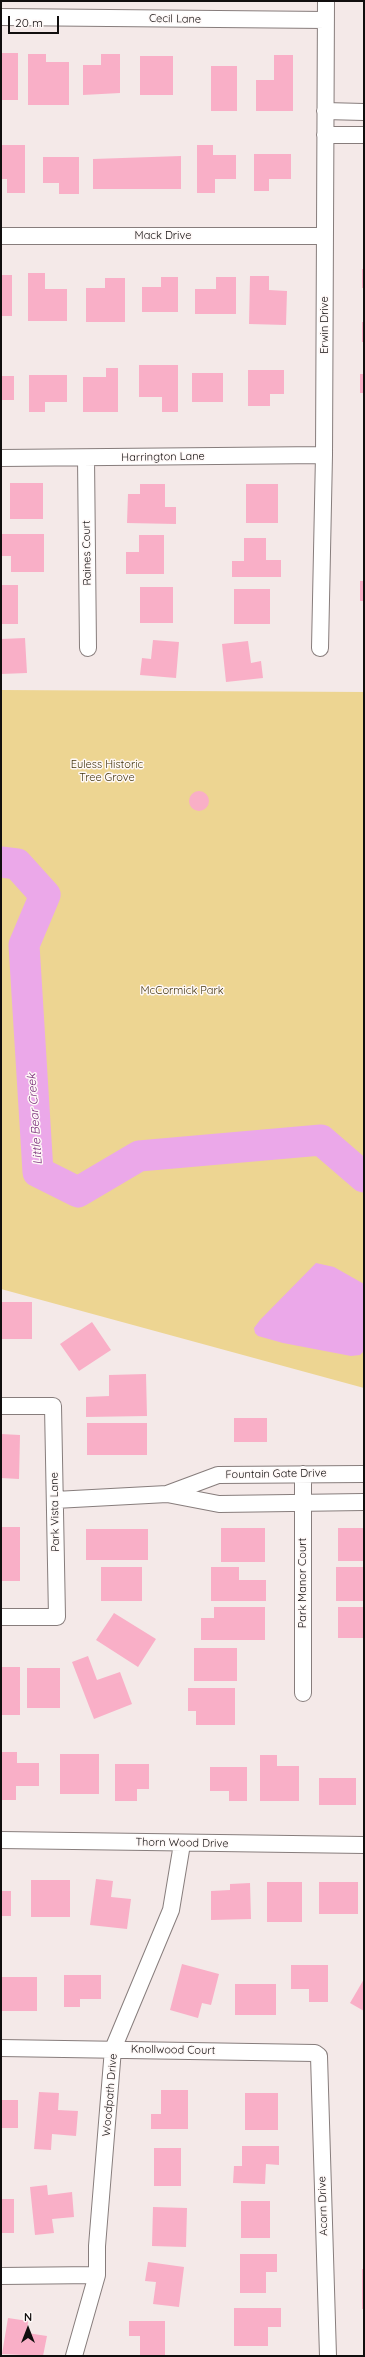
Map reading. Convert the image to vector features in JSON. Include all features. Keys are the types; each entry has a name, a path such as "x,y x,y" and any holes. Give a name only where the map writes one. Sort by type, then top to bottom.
{"street":[{"name":"Erwin Drive","path":"320,648 324,455 326,1"},
{"name":"Cecil Lane","path":"1,17 326,20"},
{"path":"325,110 364,112"},
{"path":"325,135 364,135"},
{"name":"Mack Drive","path":"1,236 325,236"},
{"name":"Harrington Lane","path":"1,458 324,455"},
{"name":"Raines Court","path":"86,458 88,648"},
{"name":"Park Vista Lane","path":"1,1406 53,1406 58,1618 1,1617"},
{"name":"Park Manor Court","path":"303,1474 303,1693"},
{"name":"Fountain Gate Drive","path":"167,1494 218,1475 364,1474"},
{"name":"Fountain Gate Drive","path":"55,1500 167,1494 218,1504 364,1502"},
{"name":"Thorn Wood Drive","path":"1,1840 182,1844 364,1845"},
{"name":"Woodpath Drive","path":"74,2356 97,2275 97,2246 113,2049 171,1910 182,1844"},
{"name":"Knollwood Court","path":"1,2048 315,2052 319,2056"},
{"name":"Acorn Drive","path":"319,2056 328,2356"},
{"path":"1,2276 97,2275"}],"green space":[{"name":"McCormick Park","path":"1,690 364,692 364,1388 1,1289"}],"shaded area":[{"path":"316,1263 334,1267 364,1284 364,1351 360,1355 351,1356 283,1343 258,1336 255,1333 254,1328 260,1320"}],"building":[{"path":"1,53 18,53 18,100 1,100"},
{"path":"28,54 46,54 46,62 69,62 69,105 28,105"},
{"path":"101,54 120,54 120,93 83,95 83,65 101,65"},
{"path":"274,55 293,55 293,111 256,111 256,80 274,80"},
{"path":"140,56 173,56 173,95 140,95"},
{"path":"211,66 237,66 237,111 211,111"},
{"path":"1,145 25,145 25,193 7,193 7,179 1,179"},
{"path":"197,145 213,145 213,155 236,155 236,179 215,179 215,193 197,193"},
{"path":"254,154 291,154 291,179 269,179 269,191 254,191"},
{"path":"181,156 181,189 93,189 93,159"},
{"path":"43,157 79,157 79,194 59,194 59,183 43,183"},
{"path":"362,269 364,269 364,288 362,288"},
{"path":"28,273 45,273 45,289 67,289 67,321 28,321"},
{"path":"1,275 12,275 12,316 1,316"},
{"path":"250,276 269,276 269,290 287,291 286,325 249,324"},
{"path":"161,277 178,277 178,312 142,312 142,287 161,287"},
{"path":"216,277 236,277 236,314 195,314 195,289 216,289"},
{"path":"105,278 125,278 125,322 86,322 86,288 105,288"},
{"path":"362,322 364,322 364,342 362,342"},
{"path":"139,365 178,365 178,412 162,412 162,397 139,397"},
{"path":"106,368 118,368 118,412 83,412 83,377 106,377"},
{"path":"248,370 284,370 284,394 270,394 270,406 248,406"},
{"path":"192,373 223,373 223,402 192,402"},
{"path":"360,374 364,374 364,393 360,393"},
{"path":"29,375 67,375 67,402 45,402 45,412 29,412"},
{"path":"1,376 14,376 14,400 1,400"},
{"path":"10,483 43,483 43,519 10,519"},
{"path":"140,484 165,484 165,507 176,507 176,524 127,523 128,494 140,494"},
{"path":"246,484 278,484 278,523 246,523"},
{"path":"1,534 44,534 44,572 11,572 11,556 1,556"},
{"path":"139,535 164,535 164,574 126,574 126,552 139,552"},
{"path":"244,538 266,538 266,560 281,560 281,577 232,577 232,561 244,561"},
{"path":"360,581 364,581 364,601 360,601"},
{"path":"1,585 18,585 18,624 1,624"},
{"path":"140,587 173,587 173,623 140,623"},
{"path":"234,589 270,589 270,624 234,624"},
{"path":"25,638 27,673 1,674 1,639"},
{"path":"153,640 179,642 176,678 140,675 142,658 151,659"},
{"path":"248,641 251,663 261,661 263,678 226,682 222,644"},
{"path":"199,791 206,794 209,801 206,808 199,811 192,808 189,801 192,794"},
{"path":"1,1302 32,1302 32,1339 1,1339"},
{"path":"92,1322 111,1350 79,1371 60,1344"},
{"path":"146,1374 147,1416 86,1417 86,1397 109,1396 109,1375"},
{"path":"234,1418 267,1418 267,1442 234,1442"},
{"path":"87,1423 147,1423 147,1455 87,1455"},
{"path":"1,1434 20,1435 19,1479 1,1478"},
{"path":"1,1527 20,1527 20,1581 1,1581"},
{"path":"221,1528 265,1528 265,1562 221,1562"},
{"path":"338,1528 364,1528 364,1561 338,1561"},
{"path":"86,1529 148,1529 148,1560 86,1560"},
{"path":"101,1567 142,1567 142,1601 101,1601"},
{"path":"211,1567 239,1567 239,1580 266,1580 266,1601 211,1601"},
{"path":"336,1567 364,1567 364,1601 336,1601"},
{"path":"214,1607 265,1607 265,1640 201,1640 201,1618 214,1618"},
{"path":"338,1607 364,1607 364,1638 338,1638"},
{"path":"114,1613 156,1639 138,1667 96,1640"},
{"path":"194,1648 237,1648 237,1681 194,1681"},
{"path":"88,1656 97,1680 120,1672 132,1704 94,1719 72,1662"},
{"path":"1,1667 20,1667 20,1715 1,1715"},
{"path":"27,1668 60,1668 60,1708 27,1708"},
{"path":"188,1688 235,1688 235,1725 196,1725 196,1711 188,1711"},
{"path":"1,1752 17,1752 17,1763 39,1763 39,1786 16,1786 16,1800 1,1800"},
{"path":"60,1754 99,1754 99,1794 60,1794"},
{"path":"260,1755 277,1755 277,1766 299,1766 299,1801 260,1801"},
{"path":"115,1764 149,1764 149,1789 137,1789 137,1801 115,1801"},
{"path":"210,1767 247,1767 247,1801 229,1801 229,1791 210,1791"},
{"path":"319,1778 356,1778 356,1805 319,1805"},
{"path":"96,1879 113,1881 111,1897 131,1899 127,1929 90,1925"},
{"path":"31,1880 70,1880 70,1917 31,1917"},
{"path":"267,1882 302,1882 302,1922 267,1922"},
{"path":"319,1882 358,1882 358,1914 319,1914"},
{"path":"250,1883 251,1919 211,1920 211,1891 230,1890 230,1884"},
{"path":"1,1891 11,1891 11,1916 1,1916"},
{"path":"182,1964 219,1974 211,2005 202,2003 198,2018 170,2010"},
{"path":"291,1965 328,1965 328,2002 309,2002 309,1989 291,1989"},
{"path":"64,1975 101,1975 101,1999 80,1999 80,2007 64,2007"},
{"path":"1,1977 37,1977 37,2011 1,2011"},
{"path":"364,1979 364,2011 350,2003"},
{"path":"235,1984 276,1984 276,2015 235,2015"},
{"path":"161,2090 188,2090 188,2129 151,2129 151,2114 161,2114"},
{"path":"39,2092 59,2093 58,2110 78,2111 76,2136 52,2134 51,2150 34,2149"},
{"path":"245,2093 278,2093 278,2130 245,2130"},
{"path":"1,2100 18,2100 18,2128 1,2128"},
{"path":"242,2146 279,2146 279,2165 266,2164 265,2184 233,2183 234,2166 242,2166"},
{"path":"154,2148 181,2148 181,2186 154,2186"},
{"path":"47,2185 48,2195 72,2192 74,2217 52,2219 54,2233 35,2235 30,2187"},
{"path":"1,2199 14,2199 14,2233 1,2233"},
{"path":"241,2201 270,2201 270,2238 241,2238"},
{"path":"153,2207 187,2208 186,2247 152,2246"},
{"path":"240,2254 277,2254 277,2272 266,2272 266,2293 240,2293"},
{"path":"148,2262 184,2267 179,2307 153,2304 156,2282 145,2281"},
{"path":"362,2269 364,2269 364,2309 362,2309"},
{"path":"234,2308 281,2308 281,2327 268,2327 268,2346 234,2346"},
{"path":"8,2318 28,2321 27,2333 47,2336 43,2356 2,2354"},
{"path":"129,2321 165,2321 165,2356 140,2356 140,2336 129,2336"}],"waterway":[{"name":"Little Bear Creek","path":"1,862 17,864 45,895 24,945 38,1172 78,1192 139,1156 321,1140 364,1177"}],"park label":[{"name":"Euless Historic Tree Grove","path":"107,771"}]}
